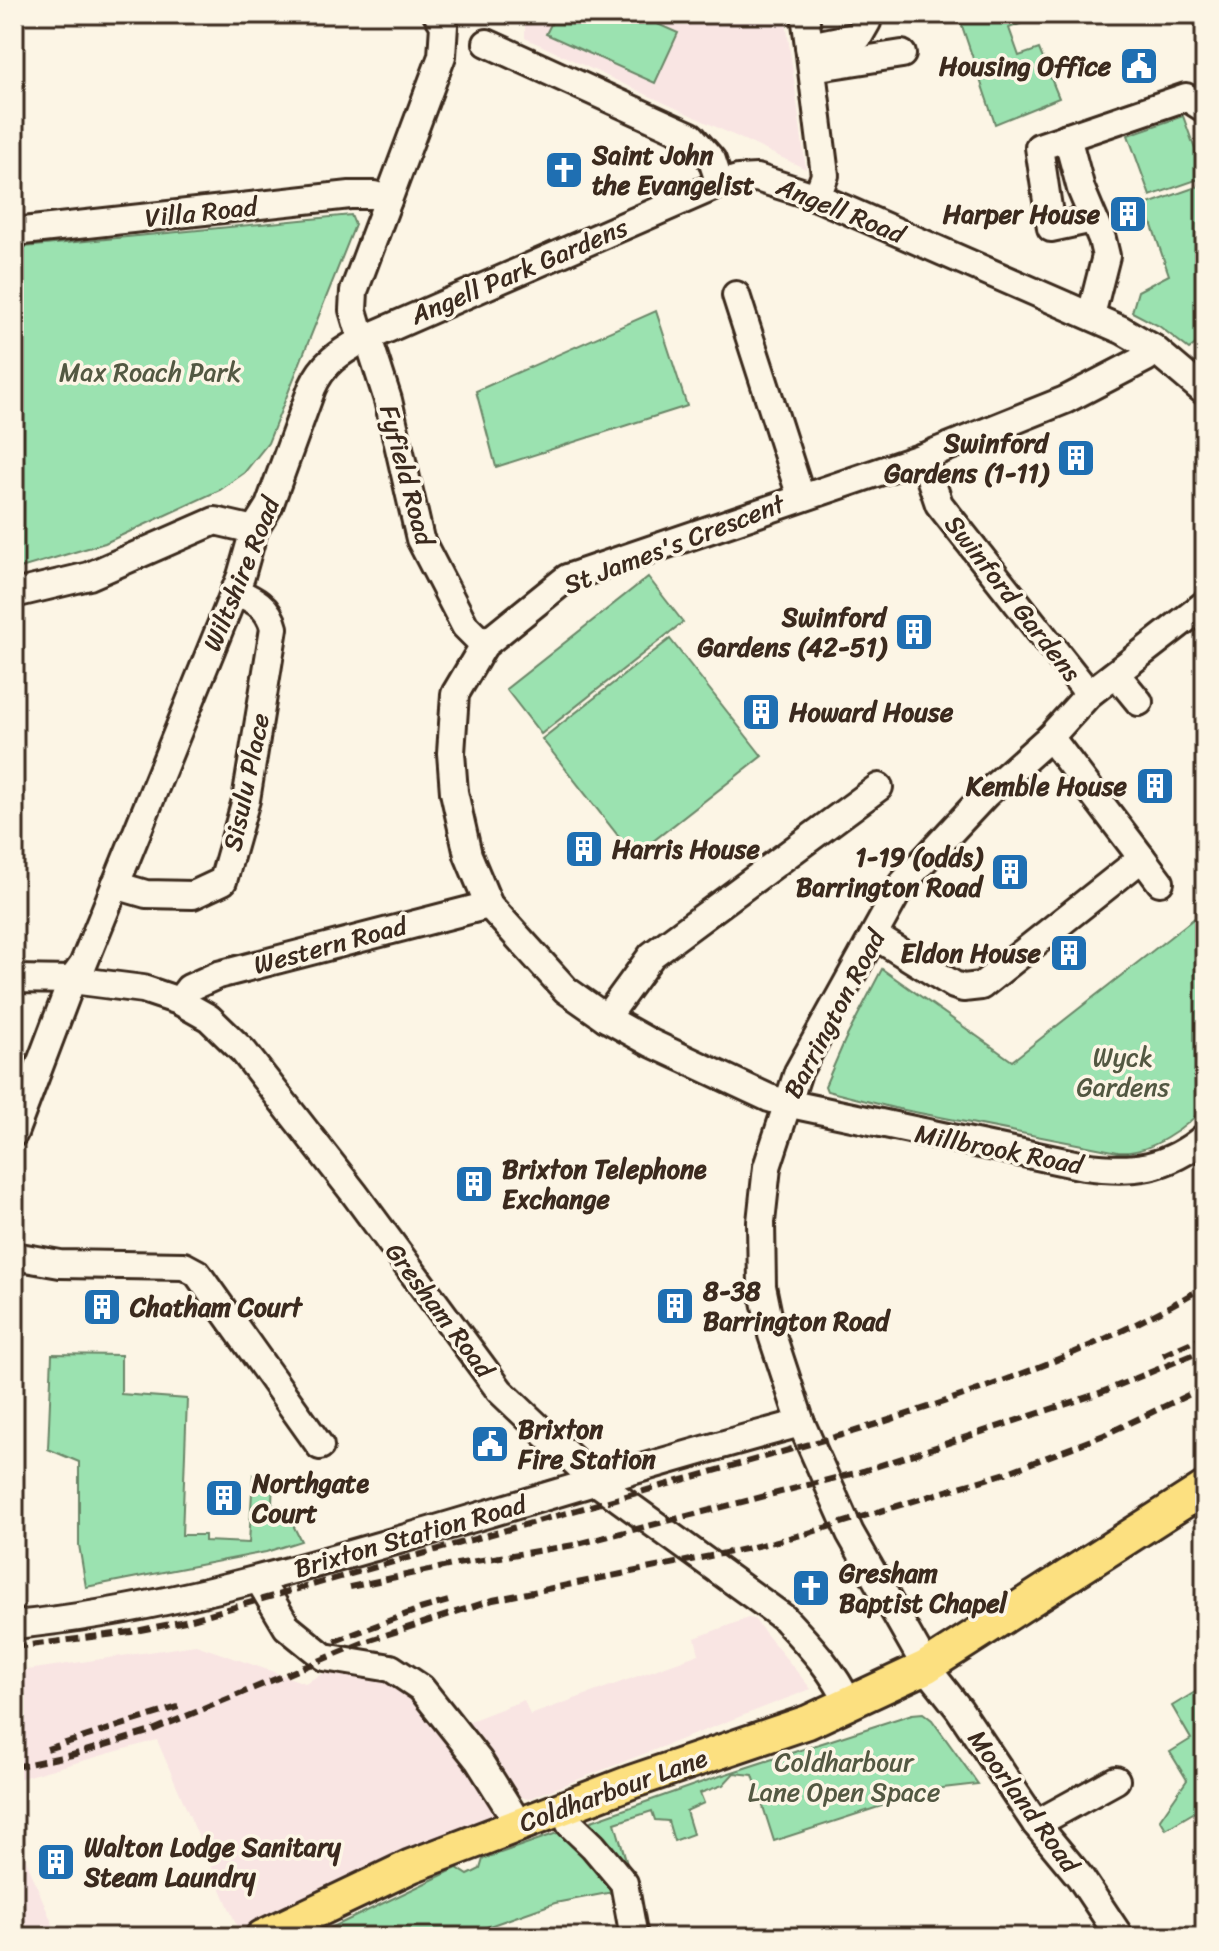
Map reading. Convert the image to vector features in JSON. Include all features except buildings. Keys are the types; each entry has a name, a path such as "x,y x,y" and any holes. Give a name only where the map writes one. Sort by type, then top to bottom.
{"main road":[{"name":"Coldharbour Lane","path":"262,1937 411,1866 518,1823 808,1722 849,1704 926,1667 1205,1488"}],"street":[{"path":"805,14 825,175 817,197"},
{"path":"811,57 859,36 867,22 864,14"},
{"path":"365,339 353,310 352,298 442,56 440,20"},
{"path":"487,43 691,136 712,160 720,184"},
{"path":"811,57 902,54"},
{"path":"1093,219 1051,228 1039,147 1186,97 1205,109"},
{"path":"1067,137 1081,189 1106,256 1091,315"},
{"name":"Angell Road","path":"720,184 757,178 817,197 1091,315 1153,348 1205,392"},
{"name":"Angell Park Gardens","path":"365,339 720,184"},
{"name":"Villa Road","path":"14,232 350,195 374,195 388,200"},
{"path":"736,295 801,497"},
{"name":"Wiltshire Road","path":"14,1133 72,980 83,965 235,591 254,530 269,506 318,374 330,360 365,339"},
{"name":"Fyfield Road","path":"365,339 388,400 420,539 465,626 484,645"},
{"name":"St James's Crescent","path":"786,1103 664,1049 606,1018 566,990 489,905 468,855 458,814 451,753 455,694 484,645 567,578 923,457 1065,400 1146,358 1153,348"},
{"name":"Swinford Gardens","path":"923,457 939,504 1089,694"},
{"path":"14,594 89,576 215,521 254,530"},
{"name":"Sisulu Place","path":"115,885 146,894 193,895 223,881 246,800 274,628 268,613 257,600 235,591"},
{"name":"Barrington Road","path":"926,1667 850,1533 801,1423 772,1335 762,1286 760,1256 767,1167 786,1103 811,1047 902,884 986,794 1050,737 1089,694 1205,604"},
{"path":"1116,674 1139,702"},
{"path":"1050,737 1160,882"},
{"path":"606,1018 652,955 879,787"},
{"path":"875,936 954,985 963,988 981,986 1142,858"},
{"name":"Western Road","path":"179,1001 189,988 218,975 489,905"},
{"name":"Gresham Road","path":"14,979 72,980 143,989 179,1001 209,1018 244,1052 354,1193 500,1391 595,1481 784,1618 811,1645 834,1675 849,1704"},
{"name":"Millbrook Road","path":"786,1103 1102,1169 1142,1169 1181,1154 1205,1137"},
{"path":"14,1256 60,1264 184,1266 197,1273 320,1446"},
{"name":"Brixton Station Road","path":"14,1625 138,1609 259,1580 801,1423"},
{"path":"259,1580 287,1627 324,1657 391,1668 421,1688 479,1761 518,1823"},
{"name":"Moorland Road","path":"926,1667 959,1709 1036,1824 1080,1877 1120,1937"},
{"path":"1036,1824 1116,1780"},
{"path":"570,1824 624,1883 634,1937"}],"shaded area":[{"path":"525,14 785,14 806,169 525,38"},
{"path":"748,1618 754,1619 811,1689 528,1799 511,1794 460,1725 524,1700 530,1715 699,1654 695,1638"},
{"path":"196,1645 305,1683 337,1666 380,1673 420,1698 487,1788 496,1815 239,1931 157,1740 14,1780 14,1672"},
{"path":"14,1830 24,1855 58,1937 14,1937"}],"green space":[{"path":"556,14 635,14 678,33 655,83 546,34"},
{"path":"958,14 1046,14 1009,28 1019,56 1039,49 1059,98 995,124"},
{"path":"1183,116 1205,177 1150,196 1128,135"},
{"path":"1205,184 1205,337 1189,349 1159,326 1132,312 1138,291 1169,275 1145,205"},
{"name":"Max Roach Park","path":"351,215 355,225 268,443 244,473 220,490 105,543 14,570 14,248"},
{"path":"656,311 687,406 496,467 476,391"},
{"path":"648,577 683,622 541,734 506,689"},
{"path":"670,639 762,756 634,856 542,739"},
{"name":"Wyck Gardens","path":"1197,916 1205,925 1205,1105 1178,1131 1154,1145 1118,1152 894,1108 827,1091 825,1086 845,1040 882,969 1012,1061"},
{"path":"52,1354 121,1355 121,1394 187,1399 182,1535 205,1535 205,1541 249,1543 253,1475 273,1478 272,1505 295,1510 294,1527 301,1541 266,1552 86,1587 79,1545 79,1462 48,1449"},
{"path":"1205,1686 1205,1806 1166,1829 1160,1819 1187,1780 1170,1752 1191,1739 1172,1706"},
{"name":"Coldharbour Lane Open Space","path":"923,1713 932,1720 978,1784 934,1789 774,1841 753,1775 734,1773 723,1785 700,1793 704,1803 686,1811 693,1834 674,1841 668,1821 655,1820 652,1811 615,1823 634,1888 555,1903 458,1937 312,1937 457,1868 468,1875 480,1869 483,1859 717,1777"}],"railway":[{"path":"14,1647 131,1632 185,1621 852,1432 1033,1370 1120,1332 1205,1286"},
{"path":"1163,1355 1205,1336"},
{"path":"350,1587 457,1564 574,1545 863,1471 1097,1394 1205,1350"},
{"path":"14,1767 72,1755 148,1732 367,1641 493,1600 745,1549 1006,1473 1104,1435 1205,1387"},
{"path":"335,1641 452,1600"},
{"path":"47,1749 184,1705"}],"place":[{"name":"Housing Office","path":"1139,66"},
{"name":"Saint John the Evangelist","path":"564,170"},
{"name":"Harper House","path":"1128,214"},
{"name":"Swinford Gardens (1-11)","path":"1076,458"},
{"name":"Swinford Gardens (42-51)","path":"914,632"},
{"name":"Howard House","path":"761,712"},
{"name":"Kemble House","path":"1155,786"},
{"name":"Harris House","path":"584,849"},
{"name":"1-19 (odds) Barrington Road","path":"1010,872"},
{"name":"Eldon House","path":"1069,953"},
{"name":"Brixton Telephone Exchange","path":"474,1184"},
{"name":"8-38 Barrington Road","path":"675,1306"},
{"name":"Chatham Court","path":"102,1307"},
{"name":"Brixton Fire Station","path":"490,1444"},
{"name":"Northgate Court","path":"224,1498"},
{"name":"Gresham Baptist Chapel","path":"811,1588"},
{"name":"Walton Lodge Sanitary Steam Laundry","path":"56,1862"}]}
